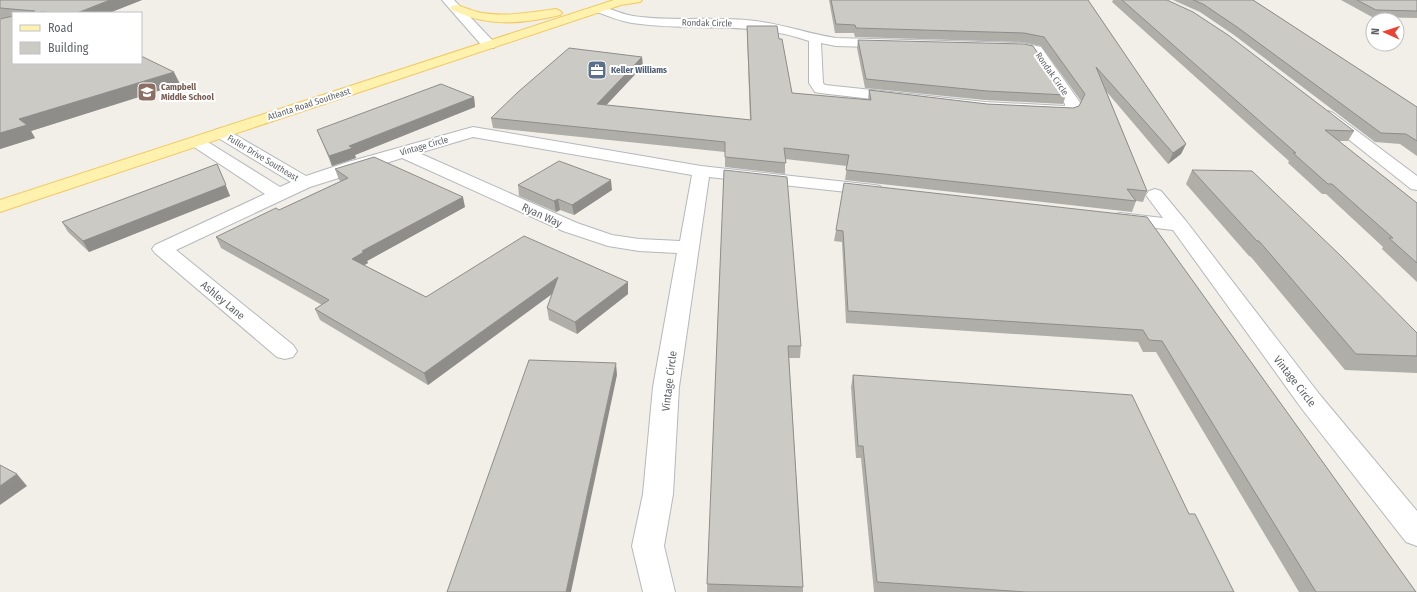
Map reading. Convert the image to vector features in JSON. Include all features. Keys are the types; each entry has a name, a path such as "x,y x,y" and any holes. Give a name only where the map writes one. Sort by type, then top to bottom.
{"main road":[{"name":"Atlanta Road Southeast","path":"0,206 598,9 616,1 636,0"},
{"path":"452,4 474,15 523,17 557,13 616,1"}],"street":[{"path":"452,4 489,45"},
{"name":"Rondak Circle","path":"598,9 631,20 770,26 797,31 816,39 836,42 1022,47 1036,50 1042,56 1073,104 1070,111 985,107 820,89 816,83 814,42 816,39"},
{"path":"1317,108 1417,185"},
{"name":"Vintage Circle","path":"162,249 304,183 403,152 474,132 701,171 888,192"},
{"name":"Fuller Drive Southeast","path":"221,133 304,183"},
{"name":"Fuller Drive Southeast","path":"197,142 278,194"},
{"name":"Ryan Way","path":"403,152 570,227 608,240 640,245 690,248"},
{"name":"Vintage Circle","path":"658,592 648,546 658,494 666,387 690,248 701,171"},
{"name":"Vintage Circle","path":"1155,195 1211,266 1277,358 1350,453 1417,533"},
{"path":"1100,216 1179,225"},
{"name":"Ashley Lane","path":"162,249 285,351"}],"building":[{"path":"0,0 110,0 80,12 31,12 35,11 0,8"},
{"path":"831,0 1088,0 1186,144 1173,153 1096,67 1147,191 1127,189 1136,201 846,170 849,155 784,148 786,163 725,157 725,142 491,118 518,92 569,48 642,57 597,104 751,120 747,26 777,26 779,39 782,39 792,93 871,100 869,90 987,104 1073,108 1079,106 1085,94 1044,37 1024,33 856,28 855,25 836,24"},
{"path":"1122,0 1167,0 1193,12 1228,35 1354,131 1325,130 1417,203 1417,263 1389,238 1393,238 1332,184 1328,184 1293,153 1296,153"},
{"path":"1193,0 1253,0 1417,107 1417,141 1406,134 1381,133 1237,27 1203,4"},
{"path":"1357,0 1417,0 1417,11 1376,10"},
{"path":"12,16 12,64 142,64 142,56 174,72 19,119 27,125 0,133 0,19"},
{"path":"858,40 1024,44 1033,46 1066,95 987,91 866,79"},
{"path":"441,84 474,97 349,146 353,148 329,156 317,130"},
{"path":"374,157 463,197 362,251 364,252 352,259 426,297 524,236 628,282 575,322 547,308 558,277 424,373 315,309 329,300 216,237 276,208 279,210 348,178 335,169"},
{"path":"559,161 611,180 572,205 558,199 554,201 518,185"},
{"path":"217,164 226,185 83,241 62,222"},
{"path":"724,170 787,177 801,346 788,346 803,587 707,584"},
{"path":"1192,170 1252,171 1340,255 1417,333 1417,356 1356,354 1259,241 1257,241"},
{"path":"844,183 1147,217 1416,592 1316,592 1162,341 1149,340 1143,330 848,311 843,231 836,230"},
{"path":"529,360 616,363 566,592 447,592"},
{"path":"853,375 1132,395 1189,514 1195,514 1234,592 1026,592 877,582 863,446 858,446"},
{"path":"0,465 17,474 0,486"}],"place":[{"name":"Keller Williams","path":"597,70"},
{"name":"Campbell Middle School","path":"147,92"}]}
